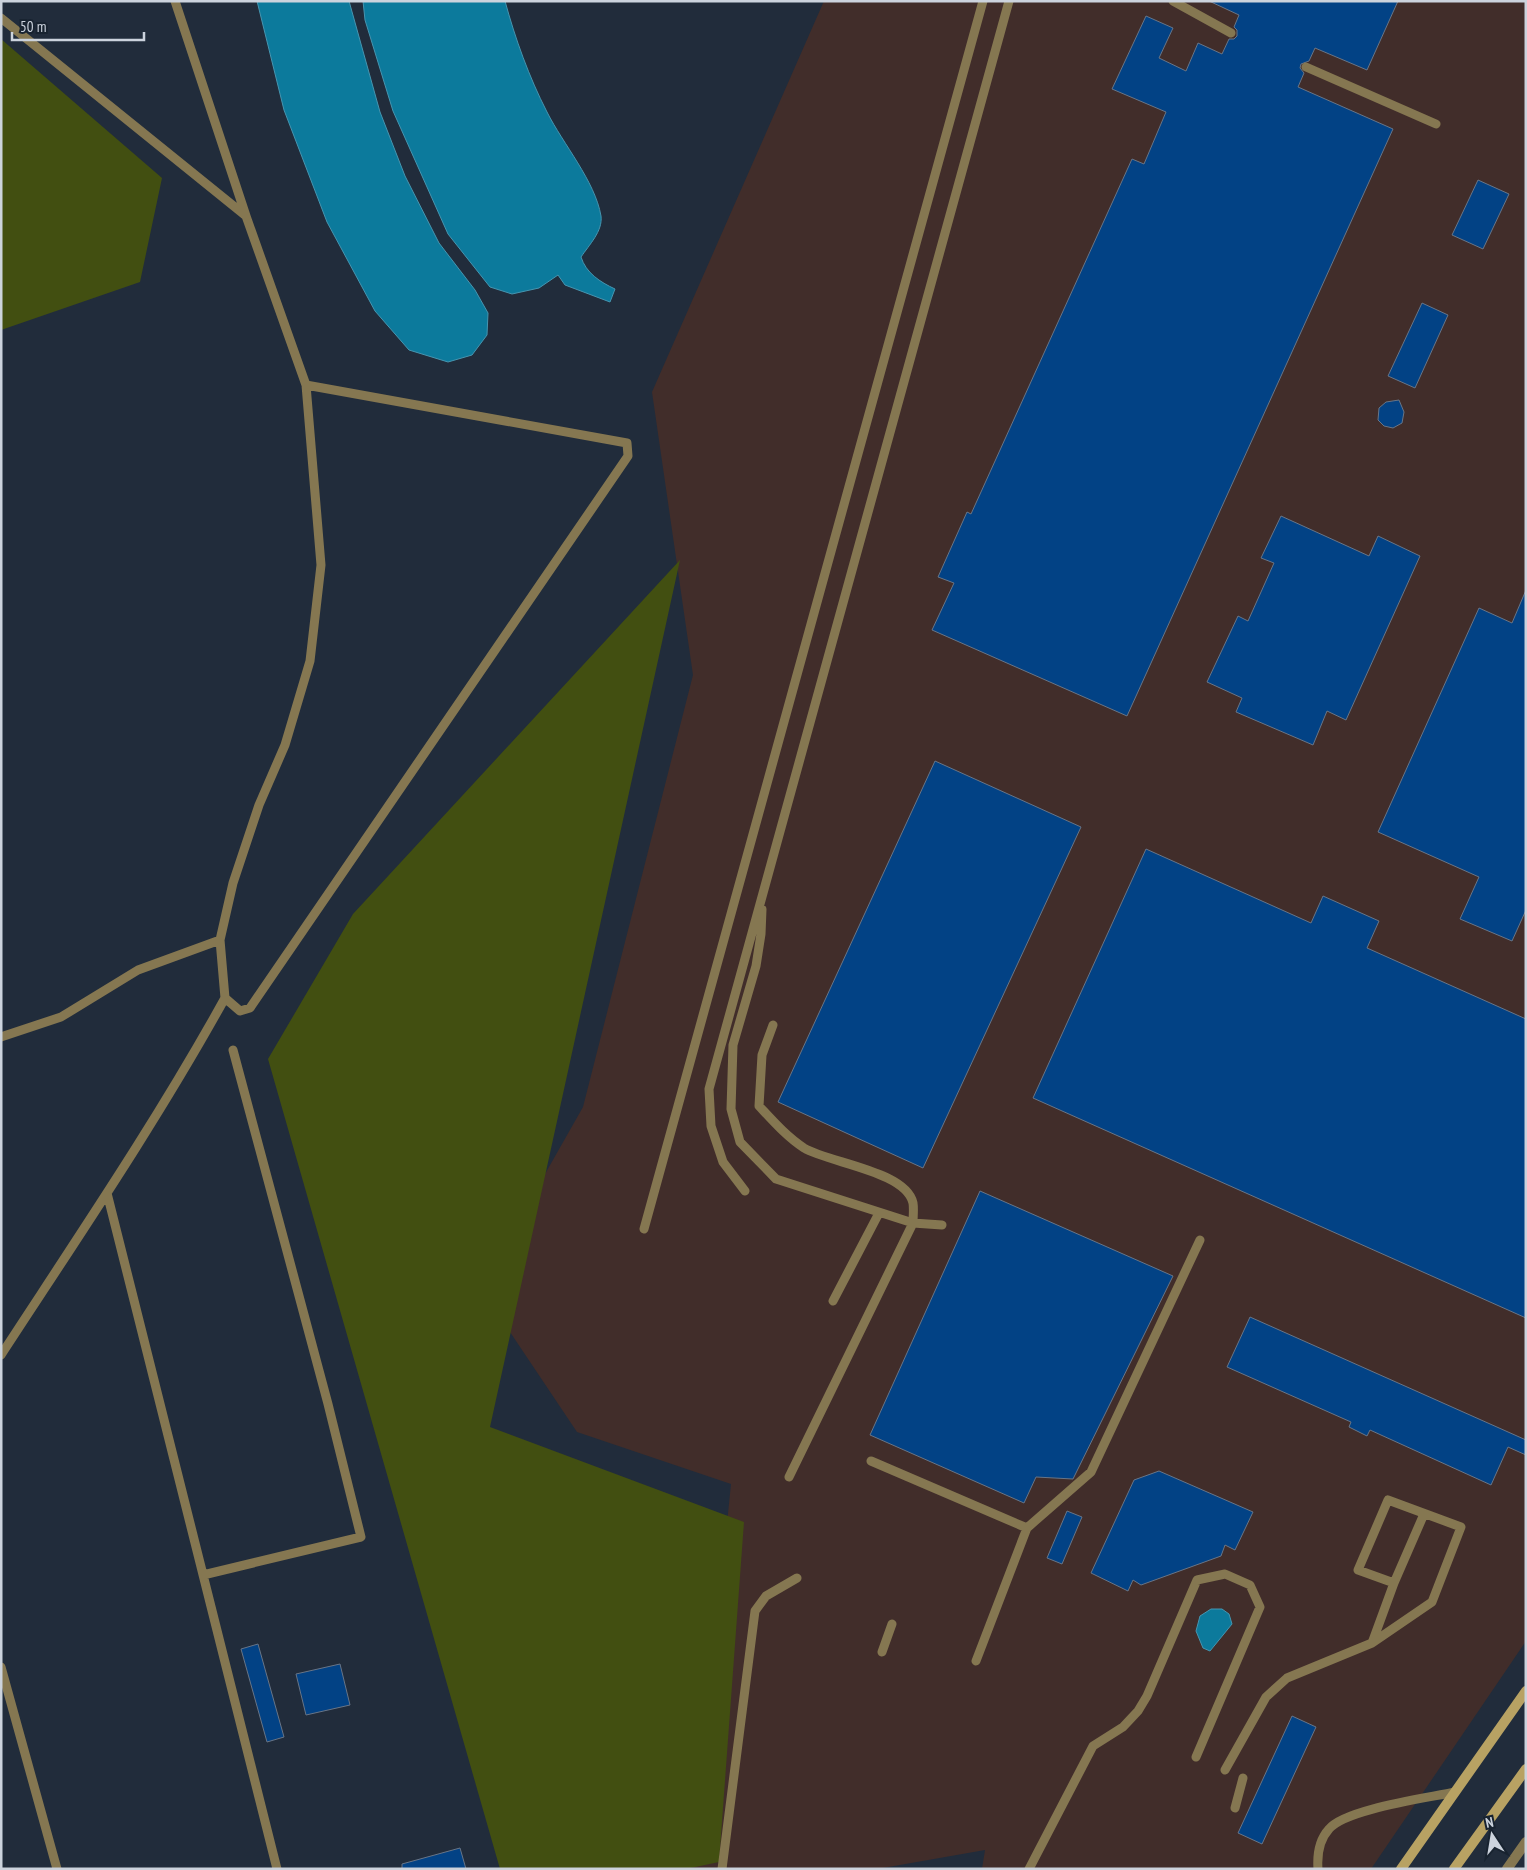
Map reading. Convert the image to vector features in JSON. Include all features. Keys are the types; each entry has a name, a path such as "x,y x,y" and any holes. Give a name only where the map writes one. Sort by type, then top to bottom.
{"main road":[{"path":"1401,1869 1526,1692"},
{"path":"1454,1869 1526,1769"}],"street":[{"path":"1507,1869 1526,1842"}],"lane":[{"path":"1,1355 107,1193 194,1053 225,998 220,940 233,883 259,805 285,745 310,661 321,565 306,385 246,216 175,1"},
{"path":"644,1229 983,1"},
{"path":"746,1191 723,1162 711,1126 709,1089 1009,1"},
{"path":"1173,1 1231,33"},
{"path":"1,18 246,216"},
{"path":"1306,67 1436,124"},
{"path":"225,998 240,1011 250,1008 628,456 627,443 306,385"},
{"path":"762,896 762,934 756,966 733,1045 731,1109 740,1142 776,1179 878,1213 913,1222 942,1225"},
{"path":"1,1037 61,1018 138,970 220,940"},
{"path":"773,1026 762,1055 759,1106 778,1128 805,1148 882,1176 903,1187 913,1203 913,1222 789,1477"},
{"path":"203,1575 361,1537 328,1404 233,1050"},
{"path":"107,1193 277,1869"},
{"path":"833,1300 878,1213"},
{"path":"976,1661 1027,1528 1091,1472 1200,1240"},
{"path":"871,1460 1027,1528"},
{"path":"1225,1770 1266,1696 1287,1678 1372,1643 1432,1602 1460,1527 1388,1500 1358,1570 1394,1583"},
{"path":"1372,1643 1394,1583 1424,1514"},
{"path":"1029,1869 1093,1746 1123,1727 1138,1711 1147,1696 1197,1580 1224,1574 1250,1585 1260,1608 1196,1758"},
{"path":"722,1869 755,1611 766,1596 797,1578"},
{"path":"882,1652 892,1624"},
{"path":"1,1667 57,1869"},
{"path":"1235,1808 1243,1778"},
{"path":"1318,1869 1318,1850 1329,1828 1346,1818 1372,1809 1455,1792"}],"shaded area":[{"path":"824,1 1526,1 1526,1641 1371,1869 982,1869 985,1850 877,1869 692,1869 731,1484 577,1432 510,1332 524,1211 583,1107 693,675 652,392"}],"green space":[{"path":"1,39 162,178 140,282 1,330"},
{"path":"680,560 490,1427 744,1522 719,1862 686,1869 500,1869 268,1059 353,914"}],"water":[{"path":"257,1 349,1 380,112 405,176 439,243 475,290 488,313 487,335 472,355 448,362 409,350 375,311 327,222 284,110"},
{"path":"363,1 505,1 523,57 540,99 585,176 598,203 601,216 600,227 595,238 581,257 586,268 594,276 615,289 610,302 565,285 558,275 539,288 512,294 490,287 448,234 393,111 365,20"},
{"path":"1211,1609 1222,1609 1229,1614 1232,1624 1210,1651 1203,1648 1196,1631 1200,1616"}],"building":[{"path":"1209,1 1398,1 1367,70 1315,48 1309,61 1301,64 1300,68 1304,73 1298,87 1393,129 1127,716 932,630 954,583 938,577 967,512 971,514 1132,159 1144,164 1166,112 1112,89 1146,16 1173,28 1159,58 1186,71 1198,43 1222,54 1229,39 1234,39 1237,36 1237,30 1234,27 1239,15"},
{"path":"1478,180 1509,194 1483,249 1452,235"},
{"path":"1422,303 1448,315 1415,388 1388,376"},
{"path":"1399,400 1404,412 1402,423 1393,428 1384,426 1378,420 1379,408 1386,402"},
{"path":"1281,516 1369,556 1378,536 1420,556 1346,720 1327,711 1313,745 1236,712 1242,698 1207,682 1238,616 1248,621 1274,563 1261,558"},
{"path":"1526,590 1526,910 1512,941 1460,919 1479,877 1378,832 1479,608 1512,623"},
{"path":"935,761 1081,827 923,1168 778,1102"},
{"path":"1146,849 1311,923 1323,896 1379,921 1367,948 1526,1019 1526,1318 1033,1098"},
{"path":"980,1191 1173,1276 1073,1479 1036,1477 1024,1503 870,1435"},
{"path":"1250,1317 1526,1440 1526,1455 1508,1447 1491,1485 1370,1430 1367,1436 1349,1427 1351,1422 1227,1367"},
{"path":"1159,1471 1253,1512 1235,1550 1225,1545 1221,1556 1141,1585 1133,1580 1128,1591 1091,1573 1134,1480"},
{"path":"1067,1511 1082,1517 1062,1564 1047,1558"},
{"path":"258,1644 284,1737 267,1742 241,1649"},
{"path":"340,1664 350,1705 306,1715 296,1674"},
{"path":"1292,1716 1316,1727 1262,1844 1238,1833"},
{"path":"460,1848 466,1869 402,1869 402,1864"}]}
